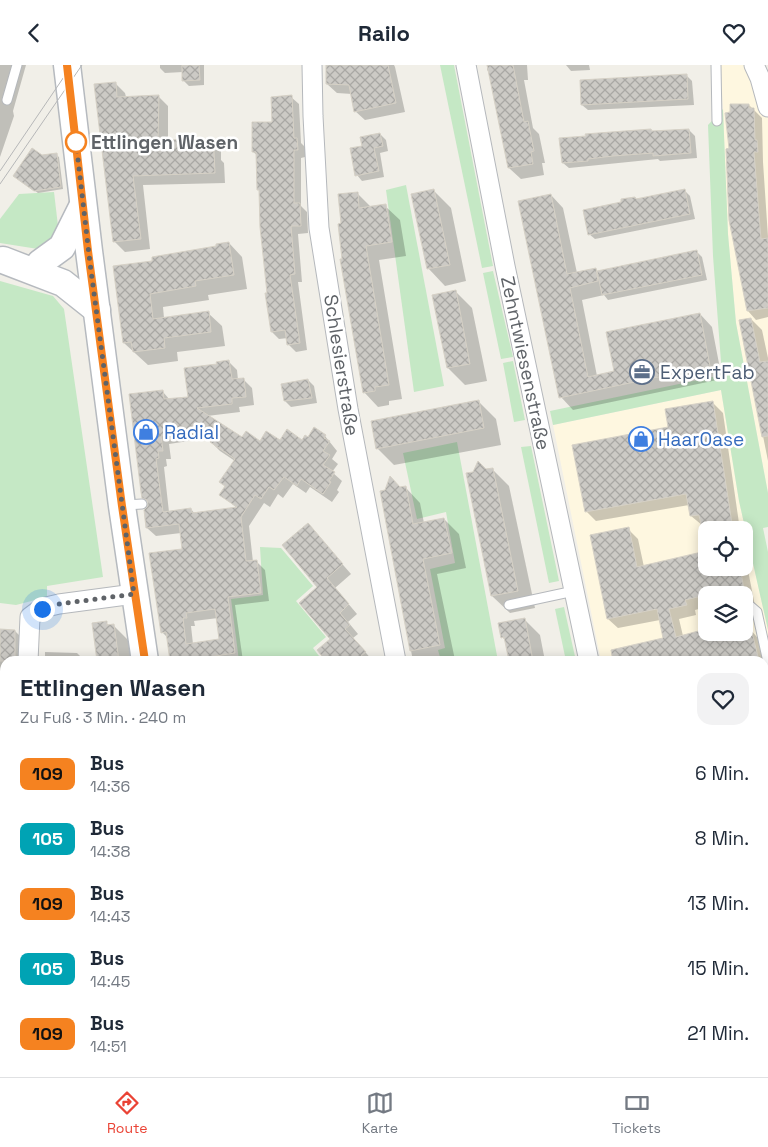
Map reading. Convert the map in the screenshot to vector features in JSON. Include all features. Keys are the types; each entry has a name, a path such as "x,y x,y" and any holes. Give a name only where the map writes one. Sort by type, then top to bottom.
{"main road":[{"path":"67,65 97,310 132,505 134,594 144,656"},
{"path":"40,263 62,247 83,205"},
{"path":"1,260 40,263 67,268 92,276"},
{"path":"1,260 64,283 97,310"}],"street":[{"name":"Schlesierstraße","path":"312,65 319,228 348,409 395,656"},
{"name":"Zehntwiesenstraße","path":"466,65 505,266 588,656"},
{"path":"754,65 760,78 768,107"},
{"path":"28,656 30,617 42,609 59,604 134,594"}],"lane":[{"path":"7,100 17,65"},
{"path":"716,65 717,121"},
{"path":"509,605 574,591"},
{"path":"753,609 757,612 767,656"}],"shaded area":[{"path":"721,65 745,65 768,114 768,493 736,323 728,234"},
{"path":"721,390 743,521 698,521 698,576 753,576 753,563 768,630 768,656 600,656 553,425"}],"green space":[{"path":"440,65 454,65 493,266 482,268"},
{"path":"723,109 728,234 736,323 768,493 768,527 763,528 768,552 768,630 753,563 753,521 743,521 721,390 553,425 550,411 722,375 713,256 708,125"},
{"path":"406,185 444,386 414,392 386,190"},
{"path":"54,192 58,226 51,239 38,249 0,243 0,219 19,194"},
{"path":"493,271 513,357 501,359 483,273"},
{"path":"0,281 53,296 64,309 103,577 47,586 47,597 16,605 0,603"},
{"path":"513,361 525,420 514,422 503,363"},
{"path":"457,442 497,656 440,656 438,650 445,648 430,569 455,563 446,512 417,519 403,453"},
{"path":"531,446 559,581 549,583 521,447"},
{"path":"260,547 281,548 313,586 296,601 326,637 313,648 319,656 238,656 231,599 263,595"},
{"path":"564,607 575,656 565,656 555,609"}],"building":[{"path":"182,65 199,65 200,80 182,81"},
{"path":"326,65 388,65 396,103 354,112 349,85 326,84"},
{"path":"487,65 513,65 524,122 528,121 534,151 531,152 533,164 508,168"},
{"path":"687,74 688,99 581,105 580,80"},
{"path":"116,82 117,97 159,95 158,140 211,139 212,151 214,151 215,173 133,176 141,239 113,242 94,84"},
{"path":"292,95 294,138 297,138 298,150 294,150 294,203 300,203 301,226 291,226 295,274 290,275 300,343 287,345 285,330 271,332 265,293 267,293 260,227 259,190 257,190 256,152 252,152 252,122 272,122 271,97"},
{"path":"730,104 749,104 749,108 754,108 755,140 757,140 758,152 754,152 761,239 768,238 768,308 747,311 729,220 726,149 729,148 725,113 730,112"},
{"path":"651,129 652,131 689,129 691,153 653,156 653,153 613,156 588,159 588,161 562,163 559,138"},
{"path":"380,133 383,146 374,148 379,171 355,176 350,148 362,146 360,137"},
{"path":"32,148 42,155 57,153 61,187 34,191 13,176"},
{"path":"434,189 450,265 427,269 411,194"},
{"path":"685,189 690,214 588,235 583,210 621,202 621,199 635,197 636,199"},
{"path":"358,192 359,208 386,204 392,242 366,246 389,385 375,387 375,391 363,393 340,259 342,259 338,224 341,223 338,194"},
{"path":"551,194 567,274 596,268 598,281 570,288 588,377 614,371 606,332 700,313 710,366 559,398 518,201"},
{"path":"229,242 234,275 195,281 196,286 150,294 153,319 209,311 211,332 164,338 165,348 133,352 131,342 123,343 113,266 152,261 152,257"},
{"path":"697,250 702,275 602,295 597,271"},
{"path":"456,290 470,364 447,368 432,295"},
{"path":"751,318 760,362 768,361 768,436 762,437 739,320"},
{"path":"229,360 232,379 244,378 246,397 232,398 232,404 197,408 242,437 246,431 260,441 266,431 280,440 287,429 302,440 305,435 308,437 314,427 326,435 324,438 330,441 323,451 330,455 323,465 335,472 323,494 301,479 297,486 284,477 274,490 269,487 261,499 255,495 241,517 246,561 257,560 261,593 228,597 235,653 215,656 169,656 166,632 161,633 149,553 182,549 179,524 146,528 144,510 148,503 147,500 142,498 129,394 163,390 164,399 188,397 184,368 217,364 216,362","holes":["220,427 210,442 235,459 219,482 225,486 219,495 237,507 192,513 191,508 163,512 156,459 159,458 158,451 163,451 161,436","215,609 219,639 186,644 183,618 187,618 186,613"]},
{"path":"308,379 312,398 284,401 281,384"},
{"path":"479,400 484,428 376,449 371,421"},
{"path":"713,401 732,521 700,521 699,515 690,516 686,494 585,512 572,445 668,427 665,409"},
{"path":"478,461 486,469 493,468 518,591 491,596 466,473 473,472"},
{"path":"390,476 400,487 406,486 413,524 444,518 452,553 423,559 440,645 410,651 380,491 385,490"},
{"path":"308,523 343,564 327,578 349,604 340,613 350,625 345,629 366,652 361,656 322,656 317,650 330,639 299,603 317,587 282,545"},
{"path":"629,527 637,567 698,553 698,576 742,576 743,586 698,586 698,597 685,600 687,605 669,609 676,637 698,631 698,641 753,641 753,636 758,656 612,656 611,650 663,638 657,609 607,619 590,535"},
{"path":"525,618 532,656 508,656 504,637 501,638 498,623"},
{"path":"107,621 107,625 114,624 118,656 96,656 92,623"},
{"path":"0,629 15,630 15,656 0,656"}],"tram line":[{"path":"0,171 72,65"},
{"path":"0,184 82,65"}],"bus line":[{"name":"109","path":"67,65 88,251 134,594 144,656"}],"place":[{"name":"Ettlingen Wasen","path":"76,142"},
{"name":"ExpertFab","path":"642,372"},
{"name":"Radial","path":"146,432"},
{"name":"HaarOase","path":"641,439"}],"route":[{"path":"42,609 59,604 134,594 90,263 76,142"}]}
